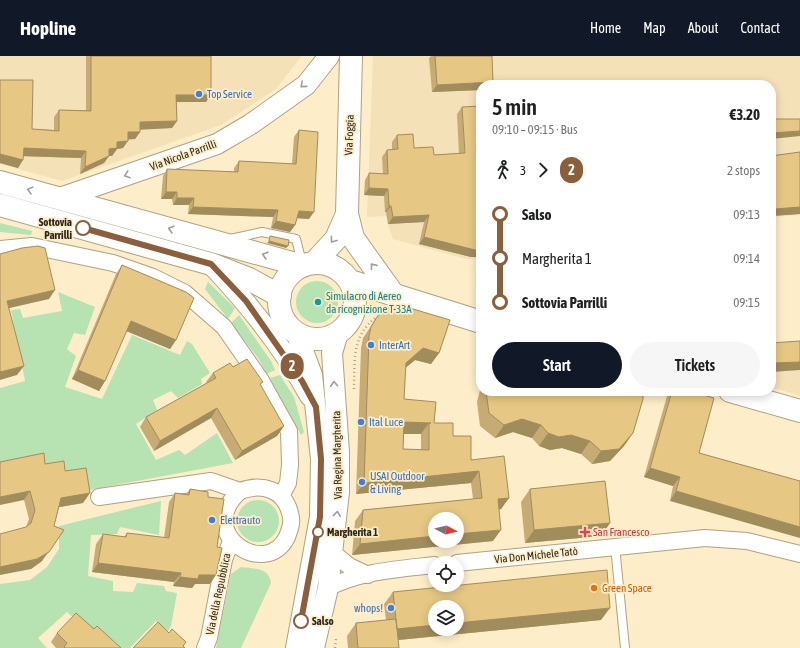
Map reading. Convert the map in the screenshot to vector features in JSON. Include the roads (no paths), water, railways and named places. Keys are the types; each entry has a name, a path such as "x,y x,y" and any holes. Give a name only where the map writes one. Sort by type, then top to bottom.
{"main road":[{"name":"Via Foggia","path":"348,278 353,238 347,214 351,56"},
{"path":"0,182 218,242 309,264 328,264 348,278 393,294 476,318"},
{"path":"0,205 211,264 249,279 280,296"},
{"name":"Via Foggia","path":"309,264 336,239 347,214"},
{"name":"Via Foggia","path":"353,238 393,294"},
{"path":"309,264 290,275 284,284 280,296 280,308 285,320 296,332 309,338 318,339 338,333 347,324 354,311 354,294 348,278"},
{"path":"354,311 393,294"},
{"path":"748,396 800,411"}],"street":[{"name":"Via Nicola Parrilli","path":"60,198 217,144 251,124 306,84 329,56"},
{"path":"0,249 32,246 113,262 153,277 185,293 224,327 260,379 289,431 289,477 282,496"},
{"path":"211,264 254,311 302,381 316,407"},
{"name":"Via Regina Margherita","path":"296,332 312,375 321,459 320,517 296,648"},
{"name":"Via Regina Margherita","path":"318,644 328,588 339,492 339,452 332,353 338,333"},
{"path":"99,496 211,481 240,492"},
{"path":"251,487 262,487 272,490 282,496 288,506 291,517 290,529 285,540 278,547 269,552 258,554 248,553 238,548 231,541 226,531 224,520 226,508 232,499 240,492 251,487"},
{"name":"Via Don Michele Tatò","path":"464,562 706,538 747,541 800,554"},
{"name":"Via della Repubblica","path":"205,648 209,638 224,560 231,541"},
{"path":"332,552 348,566 368,575"},
{"path":"328,588 342,581 368,575 428,567"}],"lane":[{"path":"615,546 625,648"}],"place":[{"name":"Top Service","path":"199,94"},
{"name":"Sottovia Parrilli","path":"83,228"},
{"name":"Simulacro di Aereo da ricognizione T-33A","path":"318,302"},
{"name":"InterArt","path":"371,345"},
{"name":"Ital Luce","path":"361,422"},
{"name":"USAI Outdoor & Living","path":"362,482"},
{"name":"Elettrauto","path":"212,520"},
{"name":"Margherita 1","path":"318,532"},
{"name":"San Francesco","path":"585,532"},
{"name":"Green Space","path":"594,588"},
{"name":"whops!","path":"391,608"},
{"name":"Salso","path":"301,621"}]}
